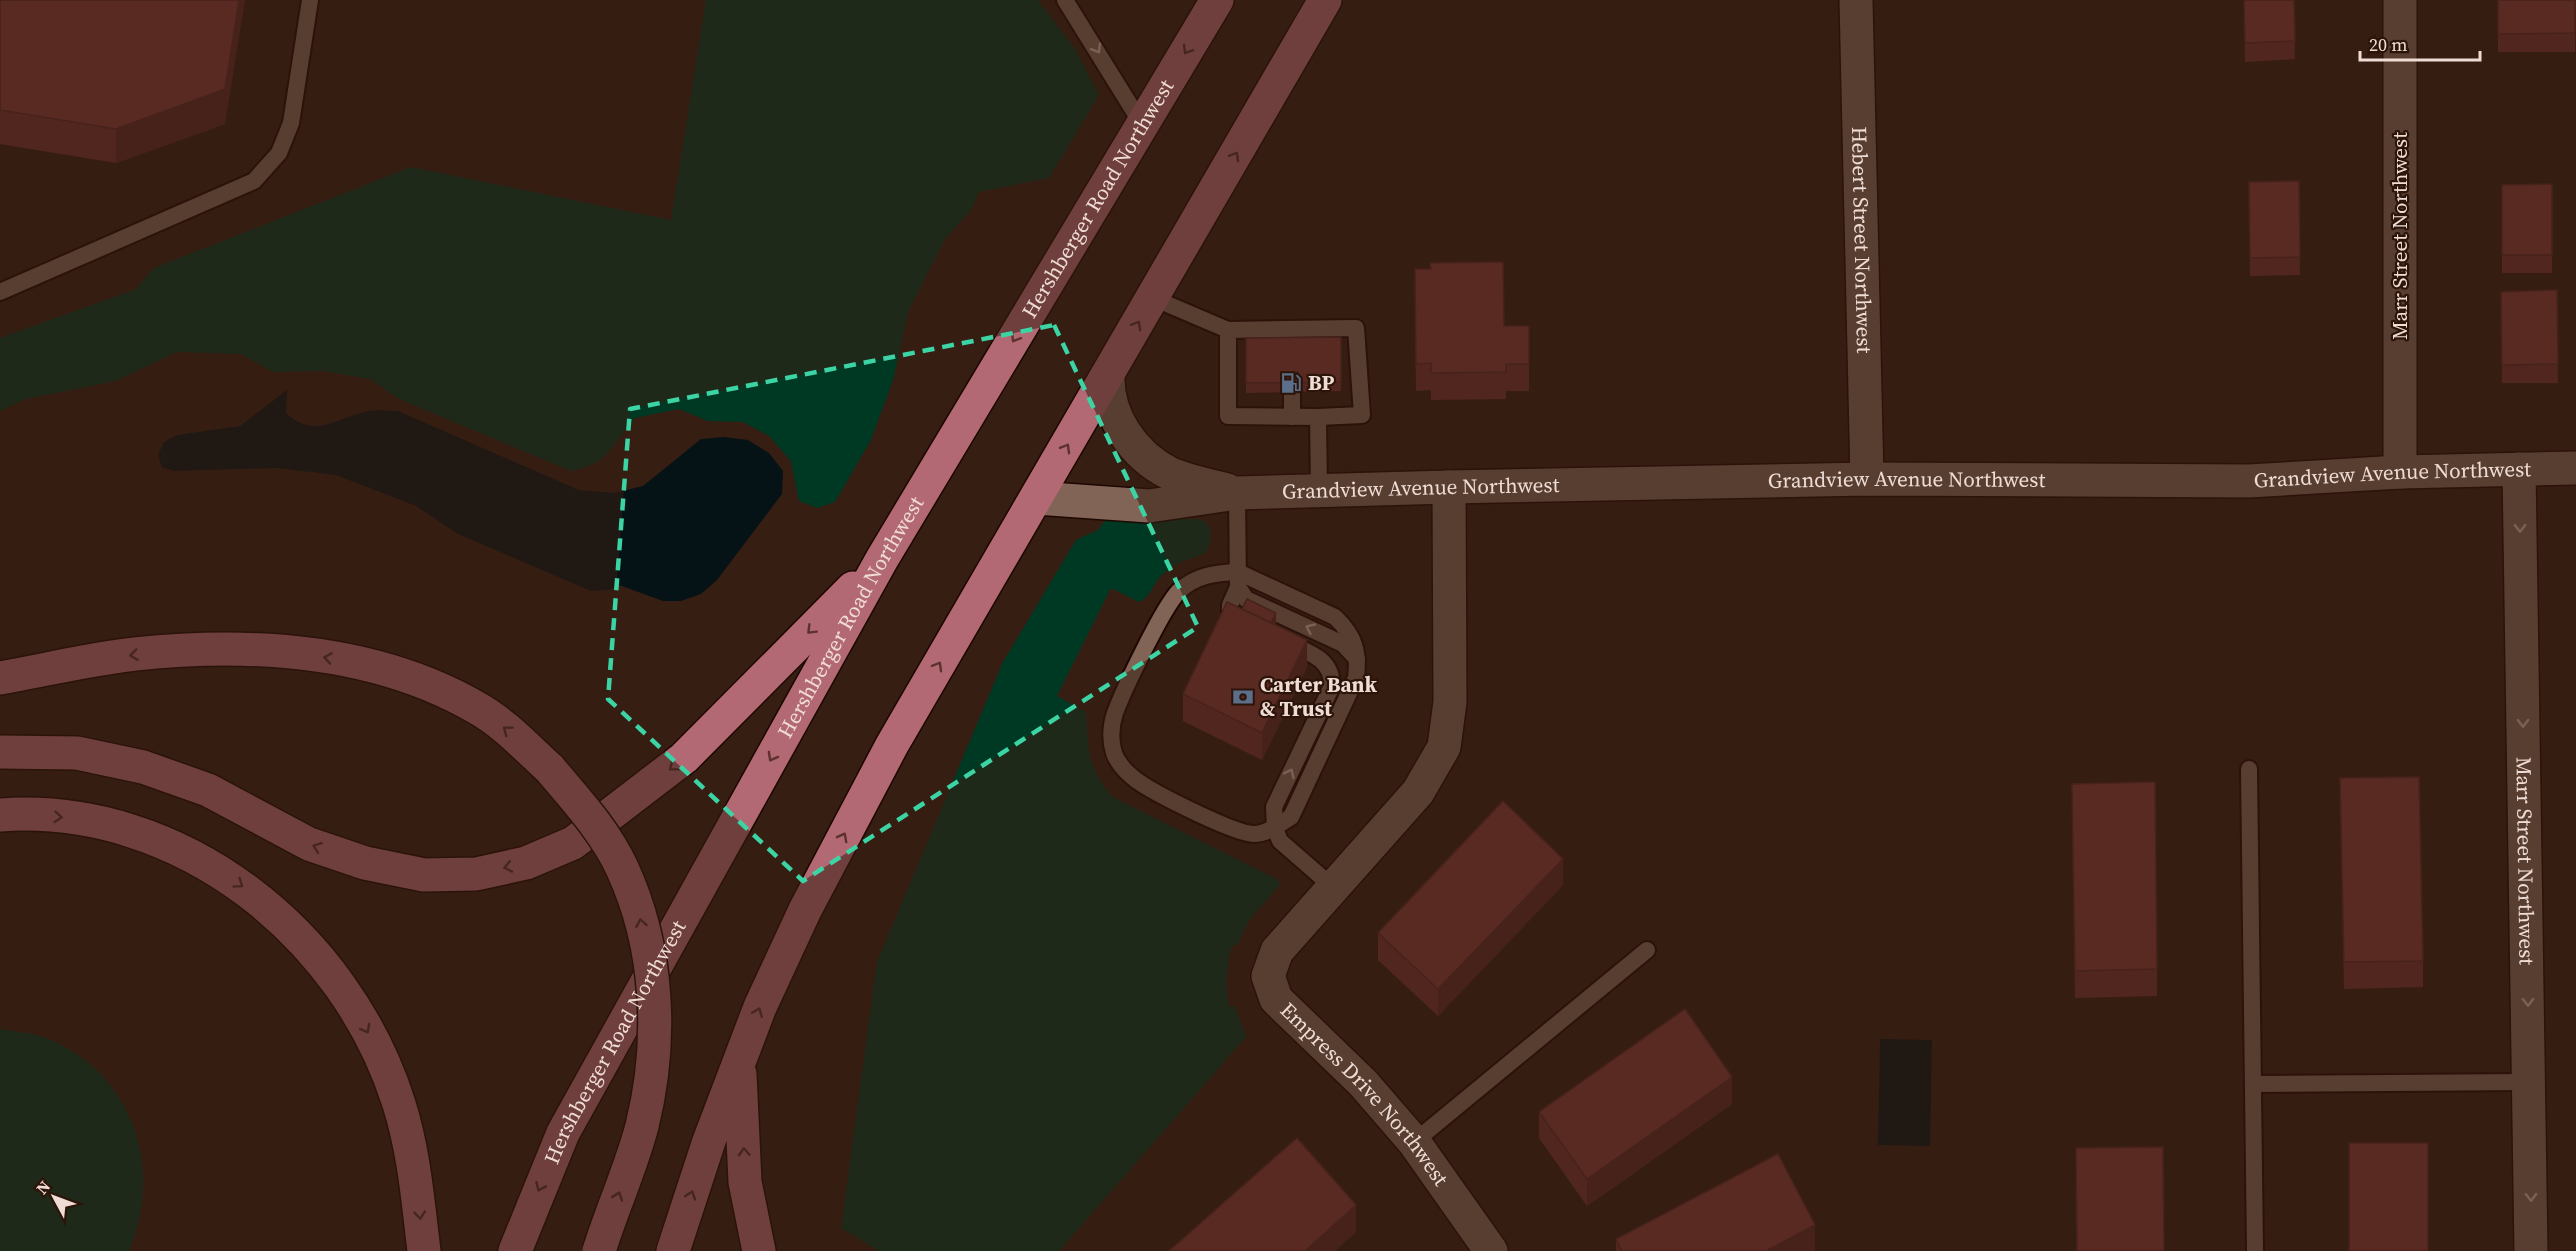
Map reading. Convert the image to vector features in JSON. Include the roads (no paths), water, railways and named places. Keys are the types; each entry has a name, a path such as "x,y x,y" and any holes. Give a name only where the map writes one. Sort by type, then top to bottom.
{"main road":[{"name":"Hershberger Road Northwest","path":"515,1251 563,1133 882,559 1217,0"},
{"path":"673,1251 709,1141 760,1007 805,910 892,745 1324,0"},
{"path":"0,752 76,753 143,767 208,790 309,844 365,863 424,875 476,873 516,865 573,843 684,759 882,559"},
{"path":"0,678 132,654 184,650 274,649 364,663 426,685 477,708 515,736 550,769 590,817 621,867 639,912 656,1008 654,1068 641,1128 599,1251"},
{"path":"0,815 90,820 149,836 205,861 256,896 305,942 346,994 378,1052 399,1104 416,1178 424,1251"},
{"path":"739,1063 745,1182 759,1251"}],"street":[{"name":"Hebert Street Northwest","path":"1856,0 1867,479"},
{"name":"Marr Street Northwest","path":"2400,0 2400,472"},
{"name":"Grandview Avenue Northwest","path":"1108,376 1110,399 1119,425 1140,451 1167,472 1237,493"},
{"name":"Grandview Avenue Northwest","path":"1036,498 1149,506 1237,493 1449,487 1867,479 2250,481 2400,472 2576,468"},
{"name":"Marr Street Northwest","path":"2519,469 2531,1251"},
{"name":"Empress Drive Northwest","path":"1449,487 1450,702 1444,747 1418,792 1277,951 1268,976 1276,999 1363,1083 1414,1142 1491,1251"}],"lane":[{"path":"0,292 254,181 279,153 291,123 310,0"},
{"path":"1065,0 1143,126"},
{"path":"1153,298 1228,330 1356,328 1362,415 1228,416 1228,330"},
{"path":"1289,329 1291,347"},
{"path":"1292,392 1292,417"},
{"path":"1317,417 1319,492"},
{"path":"1237,493 1238,580 1230,612 1251,624"},
{"path":"1214,573 1335,617 1348,629 1355,644 1358,660 1356,678 1291,817 1275,828 1255,834 1238,831 1145,786 1126,772 1115,755 1111,735 1115,714 1165,611 1178,592 1196,578 1214,573"},
{"path":"1271,634 1326,662 1332,674 1332,686 1274,807 1275,828 1280,841 1334,888"},
{"path":"2250,769 2255,1251"},
{"path":"1414,1142 1647,950"},
{"path":"2253,1084 2529,1082"}],"place":[{"name":"BP","path":"1291,383"},
{"name":"Carter Bank & Trust","path":"1243,697"}]}
